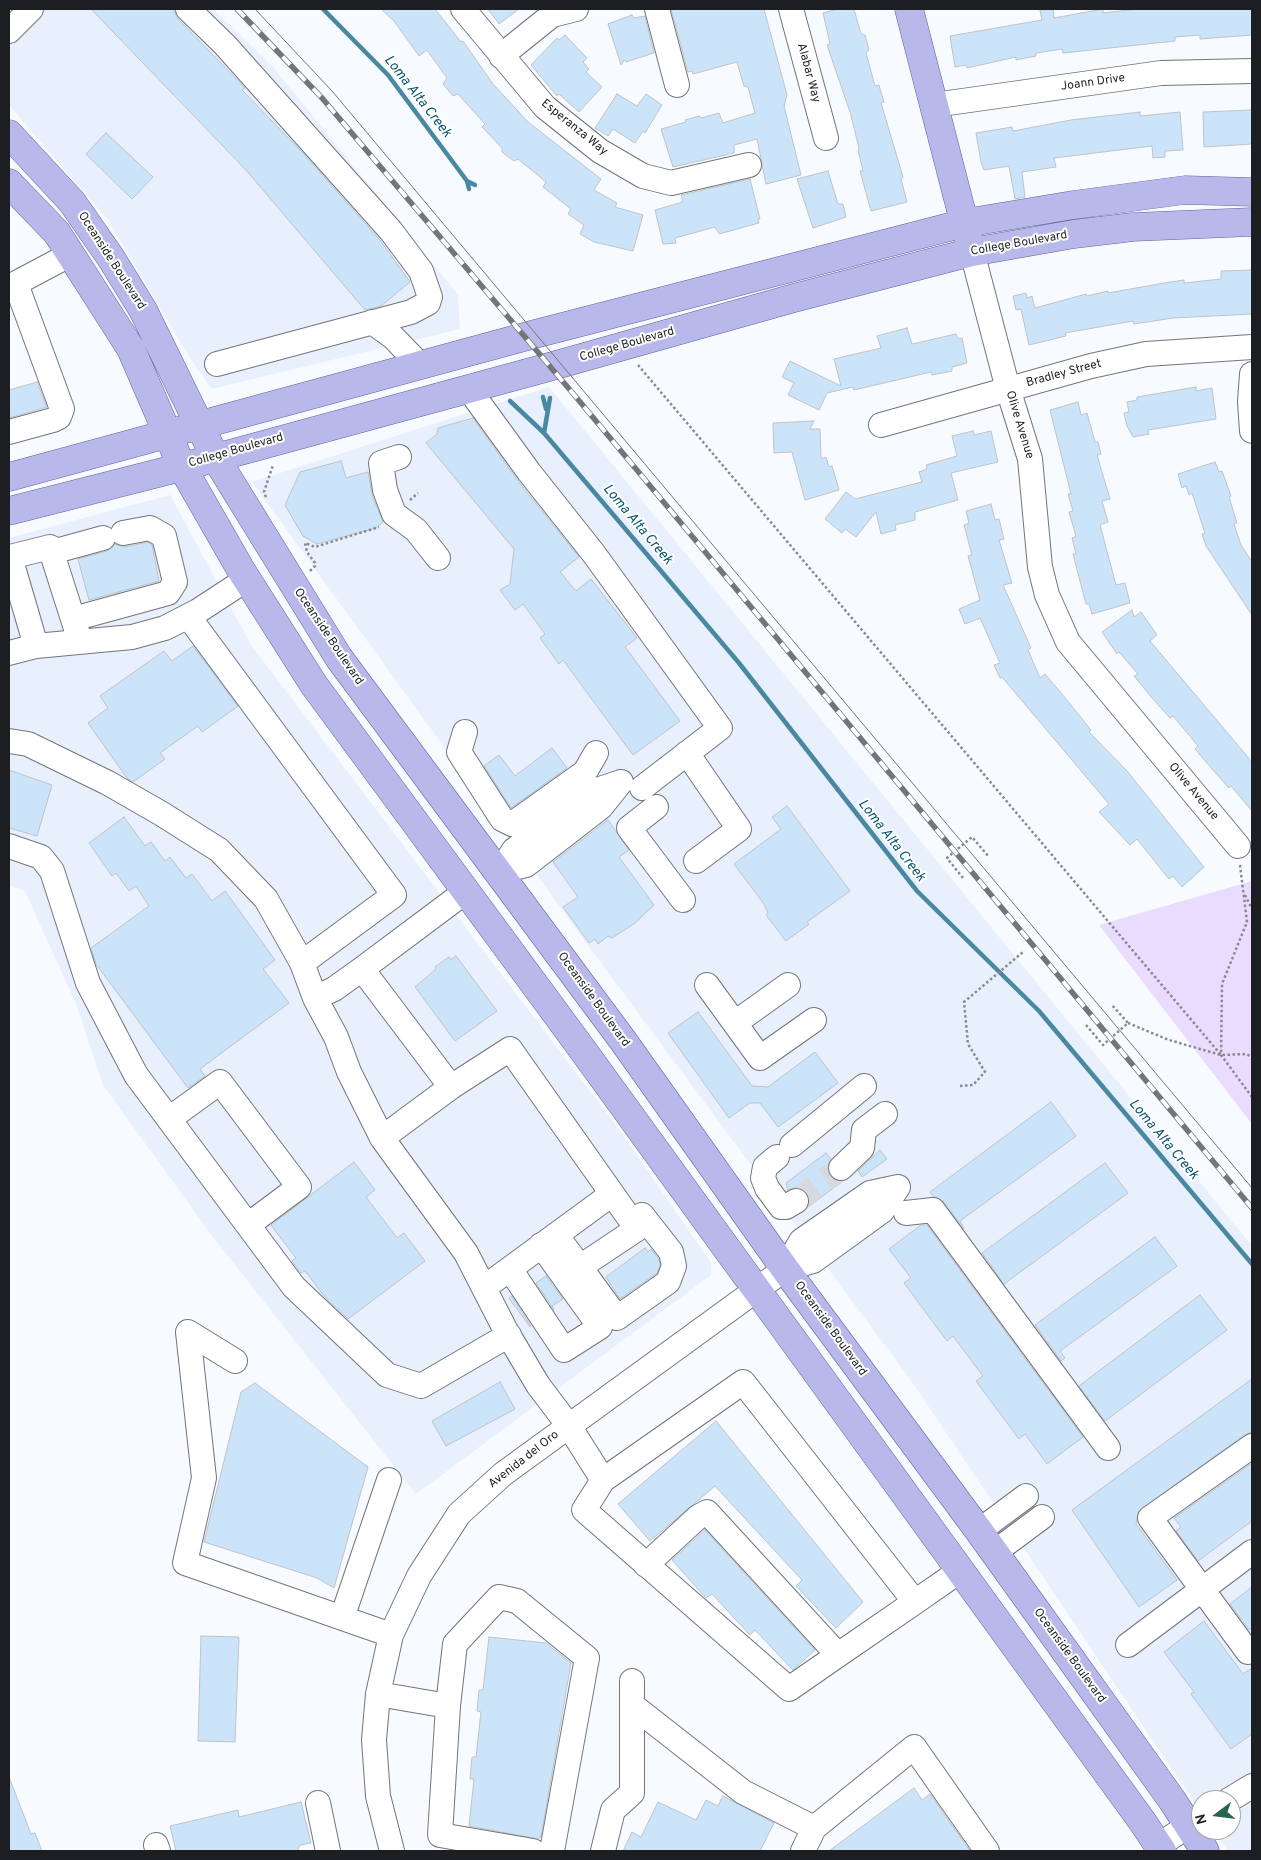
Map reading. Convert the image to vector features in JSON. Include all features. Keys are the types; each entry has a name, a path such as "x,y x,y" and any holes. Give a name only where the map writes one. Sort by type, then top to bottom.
{"main road":[{"name":"Olive Avenue","path":"909,9 972,252"},
{"name":"Oceanside Boulevard","path":"9,134 72,202 112,258 143,310 215,457 339,658 615,1030 785,1269 987,1542 1172,1800 1191,1818"},
{"path":"9,183 57,233 131,349 182,467 247,579 314,685 465,892 577,1041 961,1570 1160,1849"},
{"path":"9,477 535,334 965,223 1074,205 1185,190 1252,192"},
{"name":"College Boulevard","path":"9,511 182,467 838,285 972,252 1074,234 1133,226 1252,222"},
{"path":"355,741 383,755 394,765 474,873 481,875 499,872"},
{"path":"465,892 474,890 489,900 504,914 562,990 615,1030"}],"street":[{"path":"9,31 31,9"},
{"path":"188,9 224,45 412,256 429,290 428,302 411,312 217,364"},
{"name":"Esperanza Way","path":"463,9 545,107 600,151 643,176 671,183 750,165"},
{"path":"501,56 552,15 576,9"},
{"path":"657,9 677,85"},
{"name":"Alabar Way","path":"791,9 826,138"},
{"name":"Joann Drive","path":"934,105 1161,73 1252,71"},
{"name":"Olive Avenue","path":"972,252 1008,389 1030,460 1040,567 1047,595 1068,642 1238,846"},
{"path":"9,432 53,420 58,417 62,410 12,286 71,254"},
{"path":"372,322 393,337 421,366"},
{"name":"Bradley Street","path":"881,425 1090,366 1146,354 1252,347"},
{"path":"1252,374 1250,402 1252,431"},
{"path":"468,388 529,472 594,554 720,728 642,788"},
{"path":"399,457 381,462 385,490 394,514 416,530 438,558"},
{"path":"9,653 36,646 168,593 176,582 164,536 150,528 113,535 52,552"},
{"path":"36,646 10,557 50,547 77,630"},
{"path":"77,630 132,637 165,628 247,579"},
{"path":"188,616 394,895 302,963"},
{"path":"465,732 459,752 502,819 512,824 584,772 596,753"},
{"path":"9,741 28,744 108,782 219,850 266,899 302,963 316,998 382,1138 466,1253 509,1335 538,1385 569,1426 603,1480"},
{"path":"687,753 739,829 696,861"},
{"path":"621,782 601,807 526,865 499,872 514,850 591,792 621,782"},
{"path":"656,808 629,828 683,900"},
{"path":"9,846 41,857 52,871 88,983 136,1075 294,1287 387,1375 421,1386 509,1335"},
{"path":"316,998 334,989 465,892"},
{"path":"362,969 451,1086"},
{"path":"707,985 760,1058 814,1020"},
{"path":"735,1023 788,985"},
{"path":"382,1138 451,1086 510,1049 637,1228 580,1267"},
{"path":"169,1119 220,1082 299,1188 248,1225"},
{"path":"796,1201 786,1207 781,1207 767,1188 763,1178 784,1152 864,1086"},
{"path":"841,1168 862,1148 864,1130 885,1114"},
{"path":"485,1287 612,1194"},
{"path":"906,1213 933,1210 1108,1448"},
{"path":"549,1240 580,1267 617,1318 668,1282 674,1266 671,1252 642,1215 630,1220"},
{"path":"510,1269 564,1350 600,1327 549,1240"},
{"name":"Avenida del Oro","path":"392,1851 378,1796 374,1740 378,1694 391,1635 418,1576 459,1514 503,1474 785,1269"},
{"path":"235,1362 188,1332 204,1478 185,1563 391,1635"},
{"path":"916,1602 743,1382 603,1480 584,1510 789,1689 916,1602 961,1570"},
{"path":"1252,1446 1150,1518 1248,1652 1252,1649"},
{"path":"342,1618 389,1480"},
{"path":"987,1542 1026,1496"},
{"path":"646,1564 698,1517 707,1512 838,1655"},
{"path":"987,1542 1042,1517"},
{"path":"1128,1645 1252,1552"},
{"path":"533,1851 440,1835 448,1706 455,1644 499,1597 517,1601 587,1658 552,1851"},
{"path":"603,1851 612,1810 632,1793 632,1681"},
{"path":"378,1694 448,1706"},
{"path":"632,1705 743,1792 814,1828"},
{"path":"803,1851 814,1828 914,1747 987,1851"},
{"path":"1241,1793 1252,1786"},
{"path":"318,1803 328,1851"},
{"path":"1160,1849 1191,1823"}],"path":[{"path":"622,346 1221,1055 1252,1097"},
{"path":"268,500 264,492 273,465 279,458"},
{"path":"304,565 309,572 315,566 307,552 305,543 315,547 375,530 418,493"},
{"path":"964,878 947,858 972,837 989,857"},
{"path":"1221,1055 1222,984 1247,922 1238,846"},
{"path":"1244,893 1252,909"},
{"path":"960,1086 972,1085 986,1072 968,1044 964,1002 1023,952"},
{"path":"1111,1004 1128,1023 1169,1040 1221,1055 1246,1054 1252,1057"},
{"path":"1086,1025 1103,1045 1128,1023"}],"shaded area":[{"path":"9,9 213,9 273,67 458,295 460,329 212,389 190,358 108,220 9,105"},
{"path":"549,387 1252,1246 1252,1851 1228,1851 1220,1840 1241,1840 1241,1790 1191,1790 1191,1797 910,1379 587,944 252,482"},
{"path":"170,495 251,645 618,1128 711,1263 711,1275 416,1494 213,1237 103,1085 77,1006 25,891 9,885 9,538"},
{"path":"1252,881 1252,1124 1099,925"}],"building":[{"path":"91,9 173,9 178,19 245,88 242,90 302,152 380,240 410,282 381,306 365,310 246,170"},
{"path":"381,9 435,9 461,42 463,41 493,84 528,122 601,179 594,190 617,203 615,207 643,215 633,251 594,242 580,234 584,225 568,214 571,209 543,187 546,182 518,159 514,161 502,152 502,148 482,127 485,124 458,94 453,96 443,84 447,78 427,50 419,56 394,21"},
{"path":"488,9 519,9 499,24"},
{"path":"671,9 764,9 787,95 784,106 801,175 766,184 757,139 734,145 734,153 673,167 661,129 700,116 701,118 719,113 723,123 755,113 748,87 744,86 737,62 693,74 692,71 688,72"},
{"path":"838,9 854,9 861,34 865,35 869,50 866,53 875,86 879,85 884,102 881,103 903,177 901,179 907,202 871,211 860,171 863,171 850,112 827,45 830,44 823,13"},
{"path":"1053,9 1054,18 1103,9 1103,13 1138,9 1252,9 1252,35 1200,39 1200,35 1175,37 1175,41 1063,53 1062,49 1036,53 1036,56 1016,60 1016,57 967,68 966,65 955,67 950,36 1042,20 1040,10"},
{"path":"632,15 634,18 645,16 654,53 626,62 624,60 621,65 608,24"},
{"path":"565,35 587,58 583,62 589,69 586,72 602,87 579,112 559,94 557,96 531,65 557,38 559,40"},
{"path":"617,94 637,106 646,94 662,105 645,133 643,131 635,143 613,129 608,136 595,128"},
{"path":"1252,110 1252,144 1204,147 1203,112"},
{"path":"1140,112 1140,116 1180,112 1183,150 1165,151 1165,157 1153,158 1152,146 1054,158 1056,167 1022,172 1025,197 1015,199 1009,166 984,170 981,162 976,133 1012,127 1013,131 1071,120"},
{"path":"106,133 153,177 132,199 86,154"},
{"path":"828,171 838,204 843,204 846,217 813,228 797,179"},
{"path":"750,179 760,219 758,219 759,223 719,234 715,227 675,238 676,243 663,244 655,210 683,202 681,195"},
{"path":"1252,270 1252,314 1173,318 1134,324 1133,321 1065,333 1066,336 1029,345 1021,309 1016,310 1013,296 1026,293 1027,298 1032,296 1035,308 1086,294 1087,296 1108,291 1108,293 1184,280 1184,283 1221,279 1221,271"},
{"path":"907,328 912,344 956,334 958,339 962,338 967,363 952,367 952,371 932,375 931,372 854,390 853,387 827,393 819,410 788,395 794,383 782,377 790,361 841,386 834,359 881,348 877,336"},
{"path":"37,382 47,407 9,418 9,390"},
{"path":"1196,387 1196,391 1212,388 1216,419 1148,430 1149,434 1133,437 1127,426 1124,413 1129,412 1127,402 1137,400 1137,397"},
{"path":"1078,402 1081,415 1087,413 1095,442 1098,442 1101,454 1097,455 1110,499 1102,501 1108,522 1100,525 1116,585 1125,583 1130,603 1092,614 1089,604 1086,604 1073,554 1076,554 1072,538 1076,536 1069,512 1073,511 1068,494 1071,494 1050,410"},
{"path":"473,418 518,481 579,557 560,572 576,591 591,579 637,638 625,647 680,721 633,755 563,660 559,664 540,638 545,634 523,604 515,610 500,590 510,584 514,549 426,443 437,434 438,428"},
{"path":"814,421 810,429 820,429 821,459 826,457 829,467 832,466 839,490 805,500 792,452 774,453 773,423"},
{"path":"973,431 974,435 991,431 998,462 951,473 958,500 915,512 915,520 895,525 896,530 881,534 876,512 856,537 845,529 842,533 825,519 846,492 855,499 922,482 919,472 927,469 926,465 957,456 952,436"},
{"path":"341,461 346,478 368,472 372,495 383,522 376,528 317,544 303,536 285,505 300,472"},
{"path":"1215,462 1219,472 1222,471 1231,496 1229,497 1237,523 1234,524 1241,545 1252,562 1252,615 1206,546 1202,534 1205,533 1192,493 1189,495 1186,486 1182,488 1178,474"},
{"path":"991,504 995,520 999,519 1004,539 999,540 1012,583 1003,585 1031,648 1028,650 1040,678 1045,674 1091,730 1089,732 1127,771 1204,867 1182,887 1173,876 1169,879 1137,839 1130,845 1099,812 1109,804 1002,677 1000,678 994,665 1000,663 980,618 965,624 959,609 980,600 968,556 972,555 964,525 969,523 966,511"},
{"path":"148,542 152,545 159,581 89,600 78,559 107,551 115,544 125,547"},
{"path":"1132,610 1134,617 1141,612 1157,635 1150,641 1252,762 1252,811 1195,749 1198,746 1173,716 1170,718 1152,698 1134,676 1138,674 1119,652 1117,654 1102,632"},
{"path":"193,646 238,706 202,732 198,726 160,753 165,759 133,782 127,778 88,723 108,708 100,696 164,651 172,661"},
{"path":"552,748 567,768 511,808 484,766 499,755 515,776"},
{"path":"9,770 52,785 37,836 9,828"},
{"path":"787,806 850,891 807,922 809,924 786,941 766,915 768,913 764,904 734,864 781,829 772,817"},
{"path":"124,817 145,846 151,842 165,861 170,857 186,878 192,874 212,901 225,891 275,960 263,969 289,1003 200,1069 205,1076 188,1088 96,964 91,948 149,906 136,886 129,891 116,873 112,876 89,843"},
{"path":"608,820 629,850 619,857 654,905 635,923 612,938 608,936 598,944 595,939 589,943 563,907 578,897 553,862"},
{"path":"456,956 497,1011 455,1041 415,987 436,969 435,967 449,957 451,960"},
{"path":"698,1012 752,1086 768,1087 815,1052 838,1083 778,1127 760,1103 750,1103 729,1118 668,1033"},
{"path":"1051,1102 1076,1136 960,1221 964,1229 944,1202 934,1197 930,1192"},
{"path":"880,1150 887,1159 862,1177 858,1171"},
{"path":"826,1153 831,1159 828,1171 831,1177 837,1181 843,1181 808,1207 810,1200 807,1194 796,1187 788,1190 786,1183"},
{"path":"354,1162 375,1190 366,1197 397,1238 404,1233 425,1261 348,1319 325,1297 305,1271 301,1273 292,1261 296,1258 271,1225"},
{"path":"1105,1163 1128,1193 1004,1284 982,1253"},
{"path":"921,1225 927,1225 1083,1437 1047,1464 1025,1434 1019,1439 976,1381 983,1376 953,1336 947,1341 904,1283 911,1278 889,1249"},
{"path":"1155,1237 1177,1266 1060,1351 1065,1358 1061,1361 1035,1325"},
{"path":"645,1248 648,1252 651,1249 658,1258 660,1265 657,1273 620,1299 606,1277"},
{"path":"546,1276 563,1299 552,1306 554,1310 536,1283"},
{"path":"1200,1295 1227,1330 1105,1421 1079,1386"},
{"path":"512,1296 531,1326 530,1327 509,1298"},
{"path":"1252,1379 1252,1432 1244,1435 1138,1512 1136,1524 1177,1580 1139,1607 1072,1510"},
{"path":"500,1382 515,1409 446,1446 432,1421"},
{"path":"255,1383 368,1467 334,1588 317,1578 204,1542 241,1392"},
{"path":"716,1421 863,1602 836,1628 796,1586 802,1580 715,1486 650,1541 618,1504"},
{"path":"1252,1463 1252,1521 1198,1561 1176,1531 1181,1527 1174,1518"},
{"path":"705,1530 815,1650 793,1670 755,1630 750,1635 712,1594 706,1598 672,1560"},
{"path":"1252,1587 1252,1627 1249,1630 1230,1604"},
{"path":"1204,1621 1243,1674 1252,1668 1252,1734 1231,1749 1191,1694 1194,1692 1164,1652"},
{"path":"201,1636 239,1637 235,1742 198,1741"},
{"path":"489,1637 546,1643 571,1663 541,1837 538,1839 469,1826 474,1779 470,1779 472,1757 476,1757 481,1712 477,1711 479,1690 483,1690"},
{"path":"9,1777 31,1834 35,1833 42,1851 9,1851"},
{"path":"914,1788 922,1800 930,1794 970,1851 829,1851"},
{"path":"723,1796 774,1823 760,1851 623,1851 632,1832 641,1837 658,1802 696,1820 706,1800 718,1806"},
{"path":"301,1802 311,1843 300,1845 297,1851 176,1851 170,1826 238,1810 239,1817"}],"waterway":[{"name":"Loma Alta Creek","path":"323,9 388,75 467,181 469,189"},
{"name":"Loma Alta Creek","path":"467,181 475,185"},
{"name":"Loma Alta Creek","path":"543,397 546,409"},
{"name":"Loma Alta Creek","path":"544,433 550,398"},
{"name":"Loma Alta Creek","path":"510,401 544,433 739,663 917,891 1039,1011 1252,1264"}],"tunnel":[{"path":"796,1201 841,1168"}],"tram line":[{"path":"255,9 332,91 1252,1188"}],"railway":[{"path":"237,9 322,98 576,397 1252,1208"}]}
